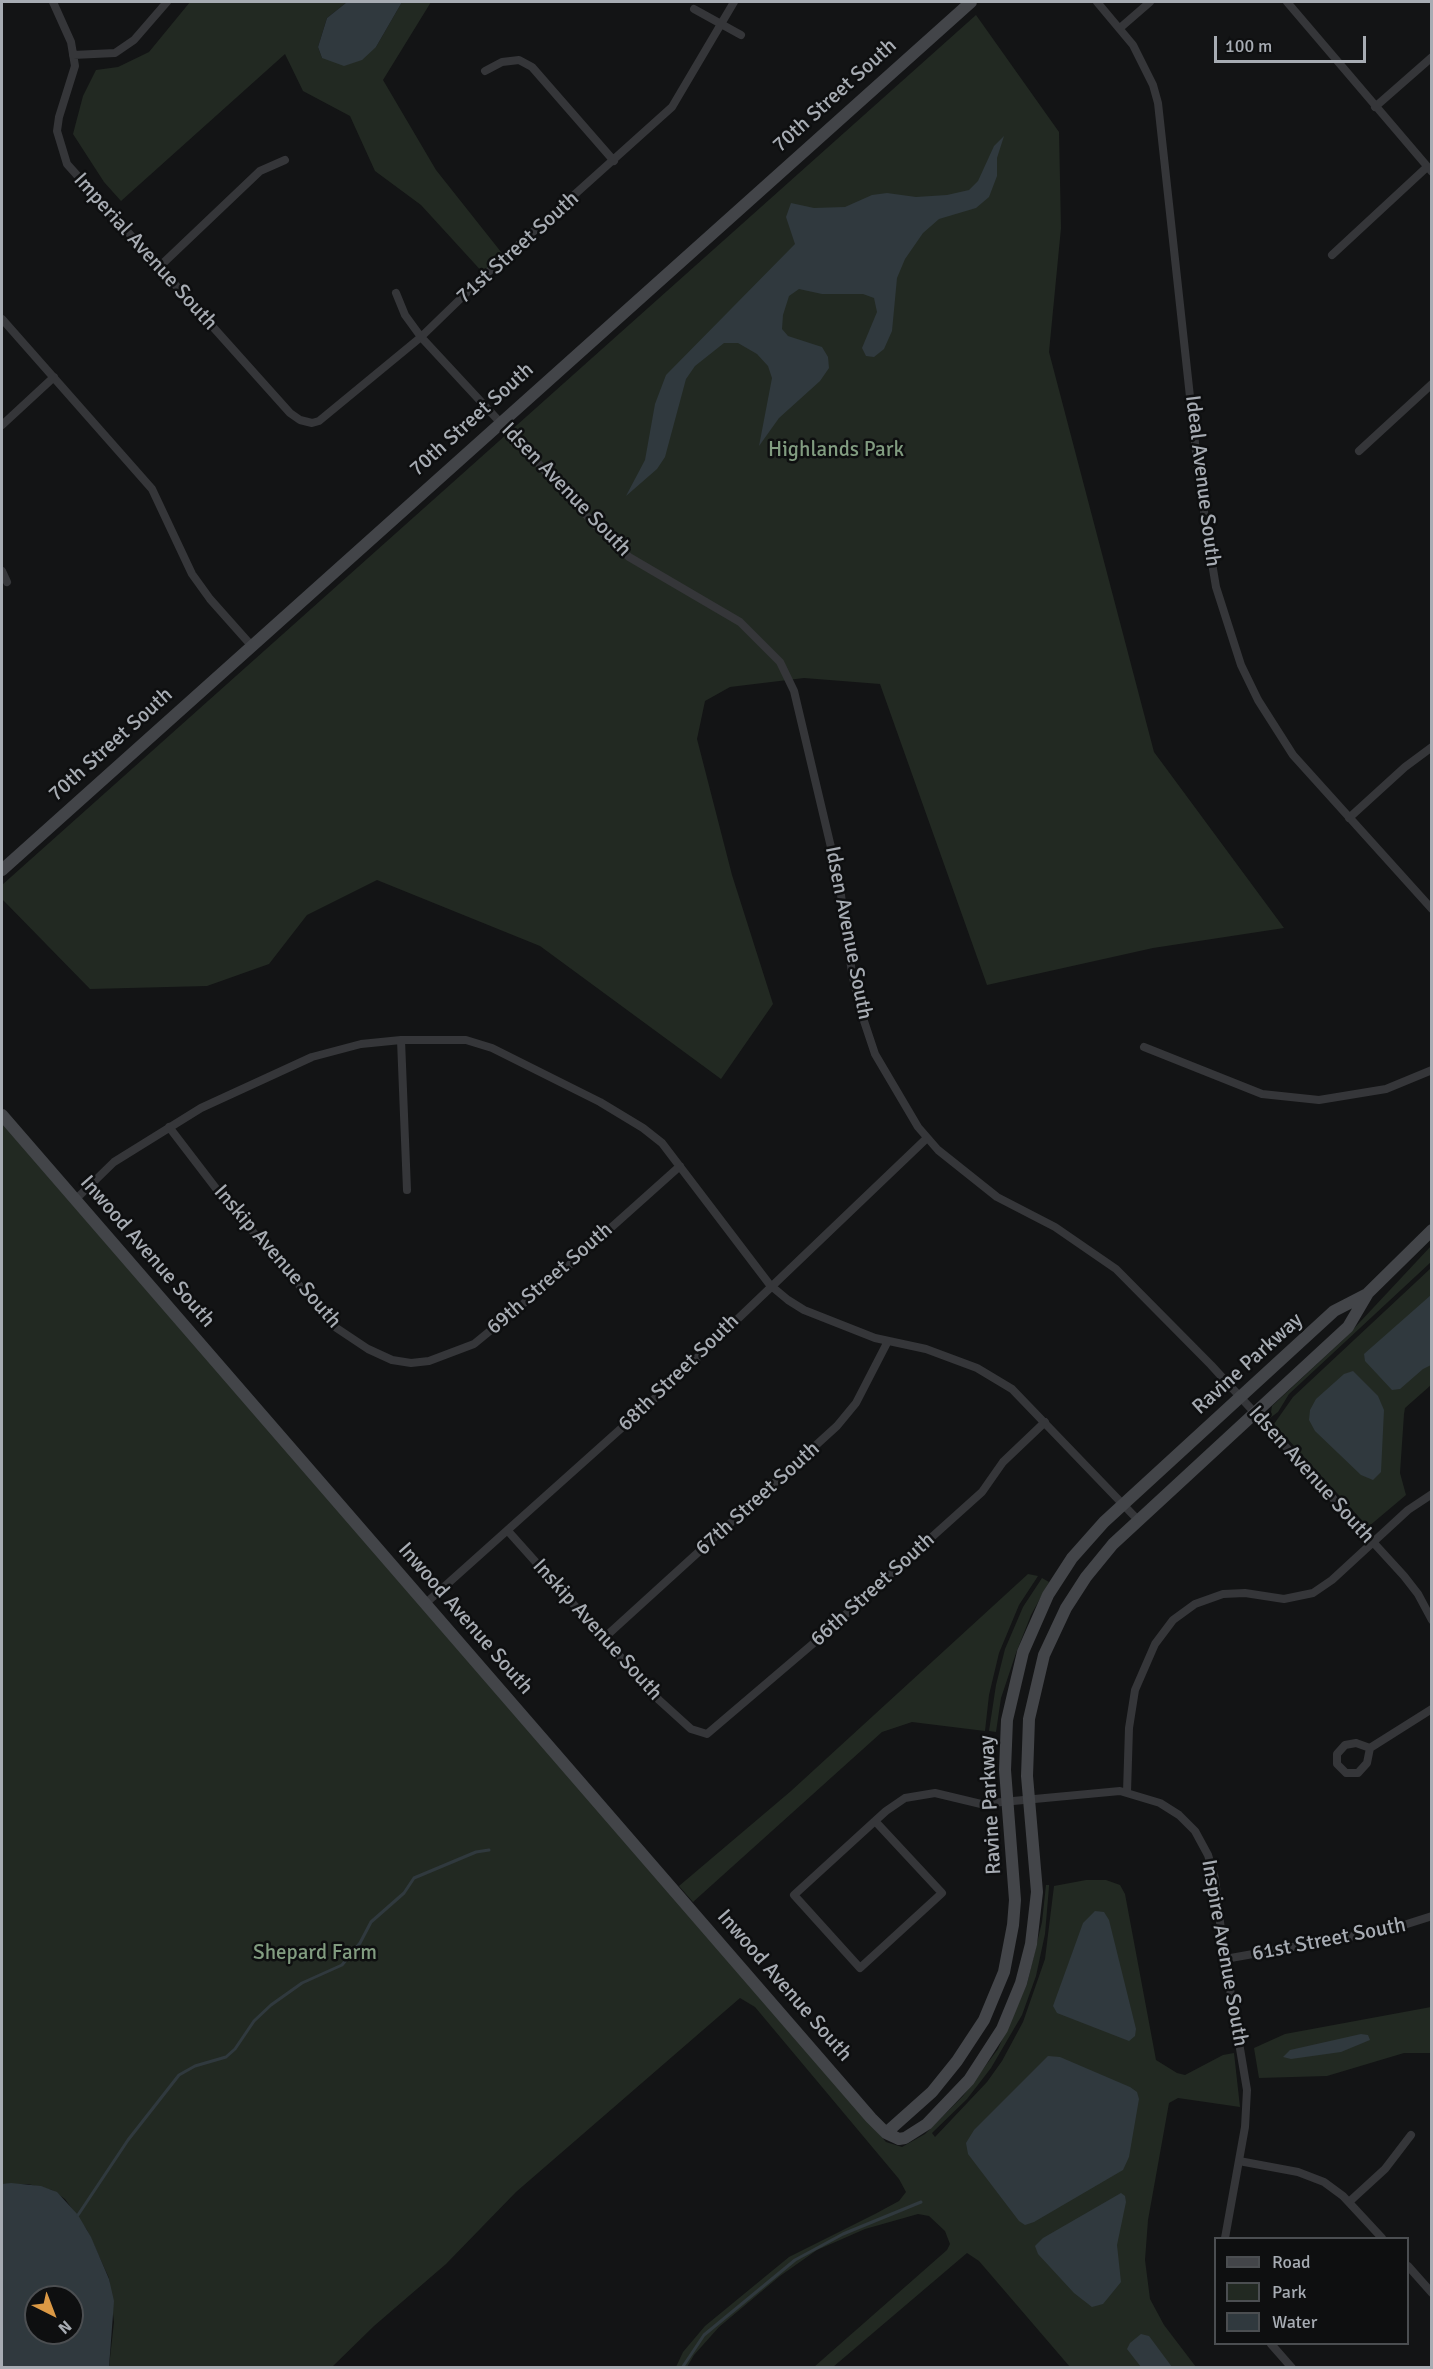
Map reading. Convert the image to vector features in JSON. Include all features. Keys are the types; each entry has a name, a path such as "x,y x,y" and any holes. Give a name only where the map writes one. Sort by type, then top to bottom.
{"street":[{"name":"Imperial Avenue South","path":"53,2 71,42 75,66 59,117 57,131 67,164 266,386"},
{"path":"73,55 115,53 134,40 167,2"},
{"name":"71st Street South","path":"266,386 300,420 319,421 421,337 485,275 672,107 735,2"},
{"name":"70th Street South","path":"2,870 250,644 971,2"},
{"name":"Ideal Avenue South","path":"1097,2 1120,28 1145,67 1158,103 1197,461 1216,587 1229,633 1241,665 1277,731 1293,755 1431,909"},
{"path":"1120,28 1150,2"},
{"path":"1287,2 1429,169 1332,255"},
{"path":"694,9 741,35"},
{"path":"1375,107 1431,57"},
{"path":"485,71 502,62 519,60 532,67 614,160"},
{"path":"158,268 261,171 285,160"},
{"name":"Idsen Avenue South","path":"396,293 405,315 421,337 601,531 629,557 718,606 740,622 780,662 794,692 839,881 852,973 861,1012 875,1054 918,1127 938,1150 997,1197 1055,1227 1116,1269 1240,1397 1373,1542 1413,1588 1431,1620"},
{"path":"2,319 152,489 192,574 210,599 250,644"},
{"path":"2,425 54,377"},
{"path":"1359,452 1431,384"},
{"path":"2,571 8,582"},
{"path":"1349,818 1405,767 1431,747"},
{"path":"401,1040 407,1190"},
{"path":"75,1200 114,1162 169,1127 201,1108 312,1057 361,1044 401,1040 466,1041 492,1048 600,1102 643,1128 662,1143 771,1285 804,1310 875,1338 926,1349 977,1368 1012,1389 1138,1520"},
{"path":"1144,1047 1262,1094 1319,1100 1386,1089 1431,1070"},
{"name":"Inwood Avenue South","path":"2,1115 886,2133"},
{"name":"Inskip Avenue South","path":"169,1127 218,1191 335,1327 368,1349 392,1360 405,1362"},
{"name":"68th Street South","path":"426,1603 654,1399 927,1138"},
{"name":"69th Street South","path":"405,1362 429,1361 459,1352 474,1344 557,1276 680,1166"},
{"name":"Ravine Parkway","path":"1368,1293 1334,1311 1123,1504 1067,1565 1045,1601 1029,1634 1007,1713 1005,1756 1015,1909 1006,1966 996,1994 977,2033 946,2075 923,2101 886,2133 895,2139 905,2138 935,2117 969,2080 998,2037 1016,1998 1029,1952 1036,1898 1026,1759 1029,1719 1037,1678 1047,1647 1062,1615 1086,1577 1138,1520 1348,1327 1368,1293 1431,1230"},
{"name":"67th Street South","path":"604,1638 837,1426 856,1403 888,1341"},
{"name":"66th Street South","path":"688,1727 697,1733 707,1734 719,1726 982,1492 1003,1462 1045,1422"},
{"path":"1127,1792 1129,1728 1135,1690 1155,1644 1173,1620 1196,1604 1223,1594 1245,1593 1288,1599 1310,1594 1326,1585 1408,1510 1431,1494"},
{"name":"Inskip Avenue South","path":"508,1531 659,1700 688,1727"},
{"path":"1370,1749 1431,1709"},
{"name":"Inspire Avenue South","path":"875,1821 942,1893 860,1968 794,1895 875,1821 898,1802 923,1794 939,1794 976,1804 1099,1791 1127,1792 1149,1798 1171,1809 1189,1825 1204,1845 1215,1878 1225,1959 1246,2085 1246,2116 1225,2237"},
{"name":"61st Street South","path":"1225,1959 1382,1932 1431,1916"},
{"path":"1349,2202 1384,2169 1411,2135"},
{"path":"1239,2161 1316,2177 1349,2202 1381,2237"},
{"path":"1409,2268 1431,2293"},
{"path":"1273,2345 1293,2367"}],"green space":[{"path":"190,2 347,2 327,18 318,47 322,58 376,47 402,2 431,2 383,80 436,170 505,257 485,275 421,205 375,171 350,116 303,91 285,54 121,201 104,182 73,134 83,96 96,70 118,67 149,52"},
{"name":"Highlands Park","path":"976,15 1059,132 1061,228 1049,352 1154,752 1284,928 1153,948 987,985 880,684 804,678 730,687 705,701 697,739 732,875 773,1004 721,1079 540,946 377,880 307,915 269,964 207,986 90,989 2,899 2,885"},
{"name":"Shepard Farm","path":"2,1123 886,2142 902,2147 925,2134 963,2096 998,2049 1027,1984 1042,1922 1046,1885 1049,1887 1045,1934 1036,1976 1022,2015 991,2068 967,2099 932,2133 935,2137 987,2082 1002,2061 1023,2022 1045,1959 1054,1886 1086,1880 1106,1880 1120,1885 1125,1894 1156,2060 1177,2073 1185,2075 1223,2055 1234,2053 1240,2107 1178,2098 1169,2103 1148,2220 1145,2260 1150,2299 1164,2325 1196,2367 1070,2367 979,2261 967,2253 833,2367 814,2367 947,2250 950,2244 945,2231 929,2216 918,2214 865,2229 817,2250 780,2276 719,2327 694,2355 687,2367 676,2367 683,2352 705,2326 789,2257 899,2201 906,2192 899,2179 755,2007 740,1998 516,2192 446,2264 374,2326 332,2367 109,2367 114,2322 109,2278 87,2230 65,2199 52,2190 28,2184 2,2184"},
{"path":"1431,1246 1431,1262 1289,1394 1278,1412 1270,1418 1272,1406 1345,1338"},
{"path":"1431,1268 1431,1385 1405,1408 1400,1473 1406,1495 1368,1527 1274,1424 1293,1397"},
{"path":"1028,1574 1038,1576 1019,1605 999,1653 989,1695 985,1731 912,1722 882,1732 693,1902 679,1886 791,1791"},
{"path":"1042,1578 1049,1582 1031,1615 1016,1653 1001,1698 996,1732 989,1731 996,1685 1005,1649 1023,1607"},
{"path":"1431,2007 1431,2053 1404,2053 1327,2076 1259,2078 1254,2048 1285,2034"}],"water":[{"path":"347,2 402,2 376,47 362,60 344,66 322,58 318,47 327,18"},
{"path":"1004,136 997,158 997,176 989,197 976,208 939,219 923,233 905,259 897,278 892,331 884,349 874,357 866,356 862,348 877,312 874,298 863,294 822,294 799,289 789,296 783,315 782,329 788,336 822,347 828,357 829,368 820,381 779,418 759,446 772,378 768,366 757,354 738,343 724,343 695,366 686,379 665,457 657,469 626,496 645,460 655,404 666,375 795,244 786,217 791,203 814,208 845,207 872,195 887,193 916,197 947,195 969,190 978,181 994,146"},
{"path":"1431,1295 1431,1365 1400,1389 1392,1390 1365,1361 1364,1354"},
{"path":"1353,1371 1378,1396 1384,1410 1381,1472 1373,1480 1361,1475 1315,1431 1309,1420 1310,1410 1316,1399 1344,1374"},
{"path":"1095,1911 1104,1912 1109,1920 1136,2029 1135,2036 1129,2041 1057,2013 1053,2006 1083,1923"},
{"path":"1361,2034 1368,2035 1370,2040 1341,2052 1291,2059 1283,2057 1290,2050"},
{"path":"1048,2056 1060,2057 1130,2087 1137,2092 1139,2099 1129,2157 1123,2170 1025,2225 1019,2221 968,2154 966,2143 974,2130"},
{"path":"2,2184 41,2186 57,2192 78,2215 91,2237 109,2279 114,2301 109,2367 2,2367"},
{"path":"1121,2193 1125,2196 1126,2202 1117,2245 1121,2282 1103,2304 1092,2307 1074,2293 1038,2254 1035,2246 1043,2238"},
{"path":"1141,2334 1149,2336 1172,2367 1141,2367 1127,2349 1130,2343"}],"waterway":[{"path":"78,2215 128,2140 179,2075 195,2066 226,2057 235,2049 254,2021 271,2005 302,1983 342,1965 360,1943 371,1922 404,1893 414,1878 476,1852 489,1850"},
{"path":"682,2368 704,2335 795,2260 843,2234 921,2202"}]}
